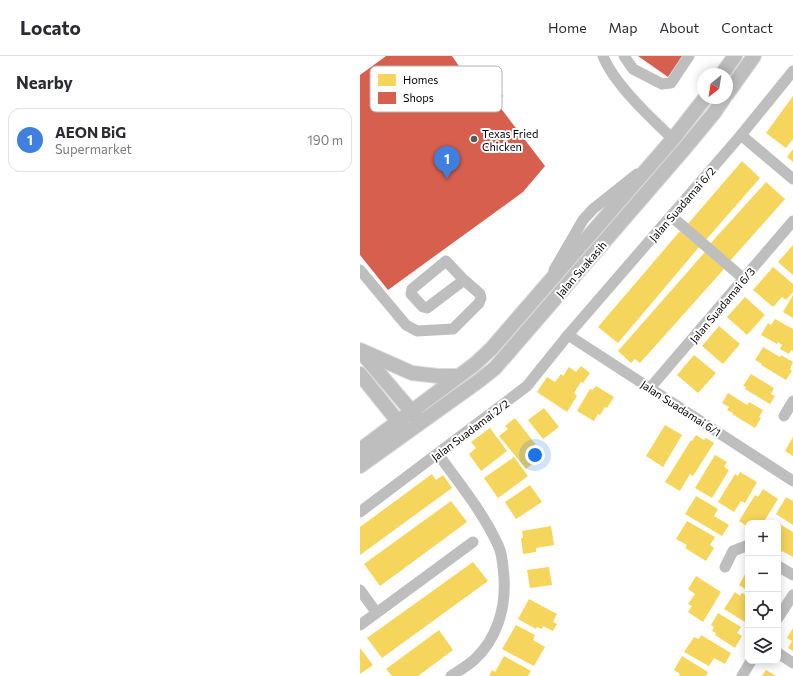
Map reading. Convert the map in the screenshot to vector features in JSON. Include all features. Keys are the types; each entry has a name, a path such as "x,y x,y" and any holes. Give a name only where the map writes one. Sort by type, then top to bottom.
{"main road":[{"path":"726,68 735,56"},
{"path":"733,86 754,56"},
{"name":"Jalan Suakasih","path":"416,417 458,376 475,364 492,348 673,139 700,104"},
{"name":"Jalan Suakasih","path":"416,417 480,380 495,368 685,148 720,104"},
{"path":"360,350 416,417 360,466"},
{"path":"360,350 412,373 438,376 458,376"},
{"path":"360,374 403,427"},
{"path":"360,450 403,427"}],"street":[{"path":"603,56 615,78 651,118 673,139"},
{"path":"624,56 633,69 662,84 671,83 689,56"},
{"name":"Jalan Suadamai 6/2","path":"568,335 741,135 793,71"},
{"path":"741,135 793,179"},
{"path":"671,216 744,279"},
{"name":"Jalan Suadamai 6/3","path":"650,388 793,220"},
{"path":"360,270 406,325 416,331 454,329 482,298 480,294 446,261 412,289 411,294 423,307 426,308 464,280"},
{"name":"Jalan Suadamai 6/1","path":"568,335 793,481"},
{"name":"Jalan Suadamai 2/2","path":"360,512 526,386 568,335"},
{"path":"784,416 793,401"},
{"path":"438,454 485,519 499,547 505,586 504,605 494,634 474,660 451,676"},
{"path":"360,625 473,542"},
{"path":"724,568 733,551 745,546"},
{"path":"781,568 793,575"},
{"path":"360,590 376,612"},
{"path":"781,613 793,595"},
{"path":"781,655 793,663"},
{"path":"742,676 749,664"}],"building: Homes":[{"path":"793,96 793,139 786,148 766,133"},
{"path":"793,149 793,162 787,157"},
{"path":"742,161 760,178 705,241 687,225"},
{"path":"766,182 785,199 729,262 709,245"},
{"path":"680,231 699,247 618,343 598,327"},
{"path":"793,245 793,275 778,262"},
{"path":"705,252 724,269 640,363 635,359 631,363 618,351"},
{"path":"773,267 793,284 793,292 786,300 782,297 773,307 753,290"},
{"path":"793,295 793,318 783,312"},
{"path":"745,297 765,315 747,335 727,317"},
{"path":"775,319 793,329 793,351 791,350 789,354 780,349 782,345 778,342 777,344 761,335 768,323 771,325"},
{"path":"719,326 740,344 723,364 702,346"},
{"path":"763,347 780,357 781,355 793,362 790,369 792,371 786,380 755,360"},
{"path":"694,355 716,373 698,393 677,375"},
{"path":"581,366 590,373 583,383 581,382 574,393 577,396 567,412 537,392 547,377 555,382 561,374 563,376 569,367 576,372"},
{"path":"751,374 774,388 771,394 775,396 770,404 745,389 746,387 743,386"},
{"path":"596,386 614,397 607,408 605,407 600,415 598,414 594,421 577,411 590,389 593,390"},
{"path":"728,393 747,405 749,402 763,410 759,417 761,418 755,428 727,410 729,407 722,403"},
{"path":"544,408 559,427 543,439 528,420"},
{"path":"515,418 536,445 532,449 539,458 526,469 499,436 508,429 505,426"},
{"path":"665,425 682,435 663,467 646,456"},
{"path":"490,428 507,451 481,471 469,454 476,448 471,442"},
{"path":"696,435 704,440 706,438 714,443 693,476 690,474 680,491 665,482 691,440 692,441"},
{"path":"793,437 793,456 785,451"},
{"path":"715,455 727,462 724,467 729,470 712,498 695,488"},
{"path":"514,457 528,476 498,498 484,478"},
{"path":"740,472 757,482 745,503 741,501 734,512 718,502 735,474 738,476"},
{"path":"432,474 436,480 443,475 452,488 360,555 360,527"},
{"path":"530,485 542,502 516,519 505,502"},
{"path":"763,489 778,499 765,520 745,520 745,525 739,521 755,495 758,497"},
{"path":"696,496 718,509 714,516 729,525 722,536 685,514"},
{"path":"786,497 793,501 793,525 776,514"},
{"path":"451,501 467,522 380,586 364,564"},
{"path":"687,521 715,537 710,545 714,548 706,561 685,548 687,545 676,539"},
{"path":"781,525 793,532 793,557 782,551 781,552"},
{"path":"551,526 554,545 536,548 536,552 523,554 521,538 523,538 522,531"},
{"path":"473,562 488,581 382,658 367,638"},
{"path":"549,567 552,585 530,588 527,570"},
{"path":"745,574 745,589 739,585"},
{"path":"696,576 721,592 703,622 688,612 692,606 688,604 695,594 688,589"},
{"path":"735,592 740,596 742,593 745,594 745,622 724,609"},
{"path":"529,599 557,614 553,622 557,624 553,631 543,626 542,629 537,627 536,629 518,619"},
{"path":"718,613 741,627 737,633 742,636 735,648 715,635 716,633 712,631 714,627 711,625"},
{"path":"516,625 535,635 533,640 545,647 534,666 502,649"},
{"path":"793,628 793,651 788,648 792,641 787,638"},
{"path":"439,630 453,650 418,676 392,676 386,669"},
{"path":"701,635 731,653 725,664 714,658 709,666 684,652 694,637 699,639"},
{"path":"360,648 373,665 360,674"},
{"path":"504,656 531,671 528,676 489,676 492,670 495,672"},
{"path":"682,656 708,672 706,676 679,676 680,674 674,670"},
{"path":"766,670 776,676 762,676"}],"building: Shops":[{"path":"386,56 452,56 459,66 372,66"},
{"path":"638,56 682,56 668,77"},
{"path":"370,68 370,112 502,112 502,110 545,166 523,192 388,290 360,255 360,75"}],"place":[{"name":"Texas Fried Chicken","path":"474,139"},
{"name":"AEON BiG","path":"447,179"}]}
